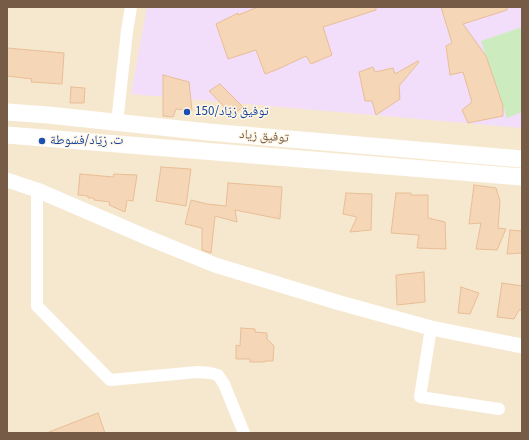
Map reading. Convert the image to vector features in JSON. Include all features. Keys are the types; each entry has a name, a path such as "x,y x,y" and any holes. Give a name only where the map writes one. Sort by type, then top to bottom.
{"main road":[{"name":"توفيق زياد","path":"7,112 208,132 522,159"},
{"name":"توفيق زياد","path":"7,135 522,177"}],"street":[{"path":"117,123 131,7"},
{"path":"7,180 38,190 215,265 340,303 431,328 522,346"},
{"path":"38,190 37,306 110,380 198,372 210,372 218,376 224,384 244,433"},
{"path":"431,328 420,397 499,409"}],"shaded area":[{"path":"7,7 522,7 522,433 7,433"},
{"path":"147,7 522,7 522,128 131,94"}],"green space":[{"path":"522,27 522,112 507,118 481,41"}],"building":[{"path":"258,7 376,7 376,10 323,27 332,55 311,64 306,56 265,74 256,50 228,59 216,24 238,13 238,15"},
{"path":"441,7 507,7 507,10 463,24 486,56 503,106 503,116 468,123 462,110 472,102 463,72 450,75 446,46 452,43"},
{"path":"7,48 64,53 62,84 31,82 32,79 7,76"},
{"path":"418,61 419,62 399,86 400,99 376,115 372,101 365,101 359,72 373,67 375,72 393,68 395,74"},
{"path":"163,75 189,82 192,111 176,109 173,117 163,116"},
{"path":"220,84 243,107 232,115 209,91"},
{"path":"71,87 85,88 84,103 70,103"},
{"path":"161,167 191,169 186,206 156,201"},
{"path":"80,174 113,177 114,174 137,175 133,201 127,200 125,212 109,205 110,202 94,200 94,198 88,198 88,196 78,195"},
{"path":"228,183 282,187 280,219 235,210 237,222 215,216 211,253 202,250 202,228 185,224 191,200 207,204 226,206"},
{"path":"474,185 496,188 500,201 498,228 506,229 497,250 476,249 481,223 469,224"},
{"path":"346,193 372,194 371,230 350,232 357,217 343,214"},
{"path":"396,193 428,195 428,218 445,222 446,249 417,248 419,235 391,233"},
{"path":"510,230 522,231 522,253 507,254"},
{"path":"424,272 425,302 397,305 396,275"},
{"path":"502,283 522,286 522,310 519,310 514,319 497,317"},
{"path":"461,287 479,293 470,314 458,313"},
{"path":"241,328 255,329 255,332 267,333 267,339 274,346 273,361 250,362 250,359 236,359 236,345 240,346"},
{"path":"98,413 105,433 49,432"}],"place":[{"name":"توفيق زيّاد/150","path":"187,112"},
{"name":"ت. زيّاد/فسّوطة","path":"42,141"}]}
